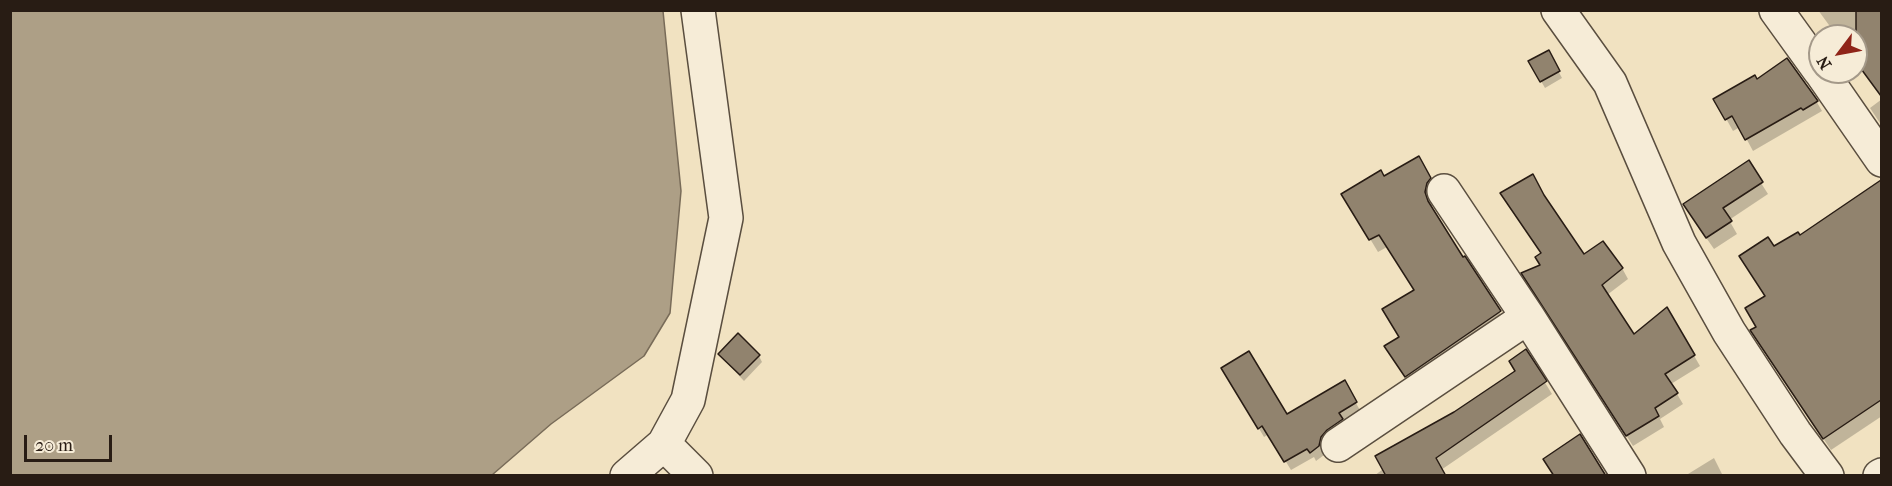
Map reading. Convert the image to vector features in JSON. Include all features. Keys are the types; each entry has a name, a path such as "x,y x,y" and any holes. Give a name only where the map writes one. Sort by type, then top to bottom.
{"street":[{"path":"627,476 664,444 688,400 726,218 698,10"},
{"path":"1558,10 1611,83 1679,243 1729,332 1795,433 1827,476"},
{"path":"1776,10 1808,55"},
{"path":"1828,84 1881,160"},
{"path":"1444,191 1528,317 1629,476"},
{"path":"1338,445 1528,317"},
{"path":"664,444 696,476"}],"shaded area":[{"path":"10,11 663,11 681,191 670,313 644,356 551,424 492,475 11,475"}],"building":[{"path":"1856,10 1881,10 1881,96 1868,78 1868,24 1856,24"},
{"path":"1549,50 1560,71 1540,82 1528,61"},
{"path":"1787,58 1818,101 1803,110 1801,108 1745,140 1732,116 1725,120 1713,99 1755,75 1757,79"},
{"path":"1419,156 1431,178 1425,192 1428,201 1463,257 1465,256 1501,311 1405,377 1384,346 1399,337 1382,309 1414,290 1379,235 1369,240 1341,194 1381,170 1384,176"},
{"path":"1749,160 1763,182 1723,208 1732,221 1706,238 1683,204"},
{"path":"1533,174 1544,195 1584,254 1603,241 1623,268 1602,285 1634,334 1667,307 1695,355 1665,374 1678,393 1655,408 1659,416 1626,436 1521,273 1540,265 1535,257 1541,253 1500,193"},
{"path":"1881,180 1881,400 1823,439 1750,330 1756,327 1745,308 1765,296 1739,256 1768,237 1774,246 1798,232 1800,235"},
{"path":"738,333 760,355 740,375 718,354"},
{"path":"1526,349 1547,381 1436,458 1446,476 1386,476 1375,456 1454,412 1515,371 1509,361"},
{"path":"1249,351 1287,414 1345,380 1357,402 1339,413 1343,419 1327,430 1321,437 1319,446 1310,453 1307,449 1284,462 1262,426 1258,429 1221,368"},
{"path":"1580,434 1606,476 1554,476 1543,459"}]}
